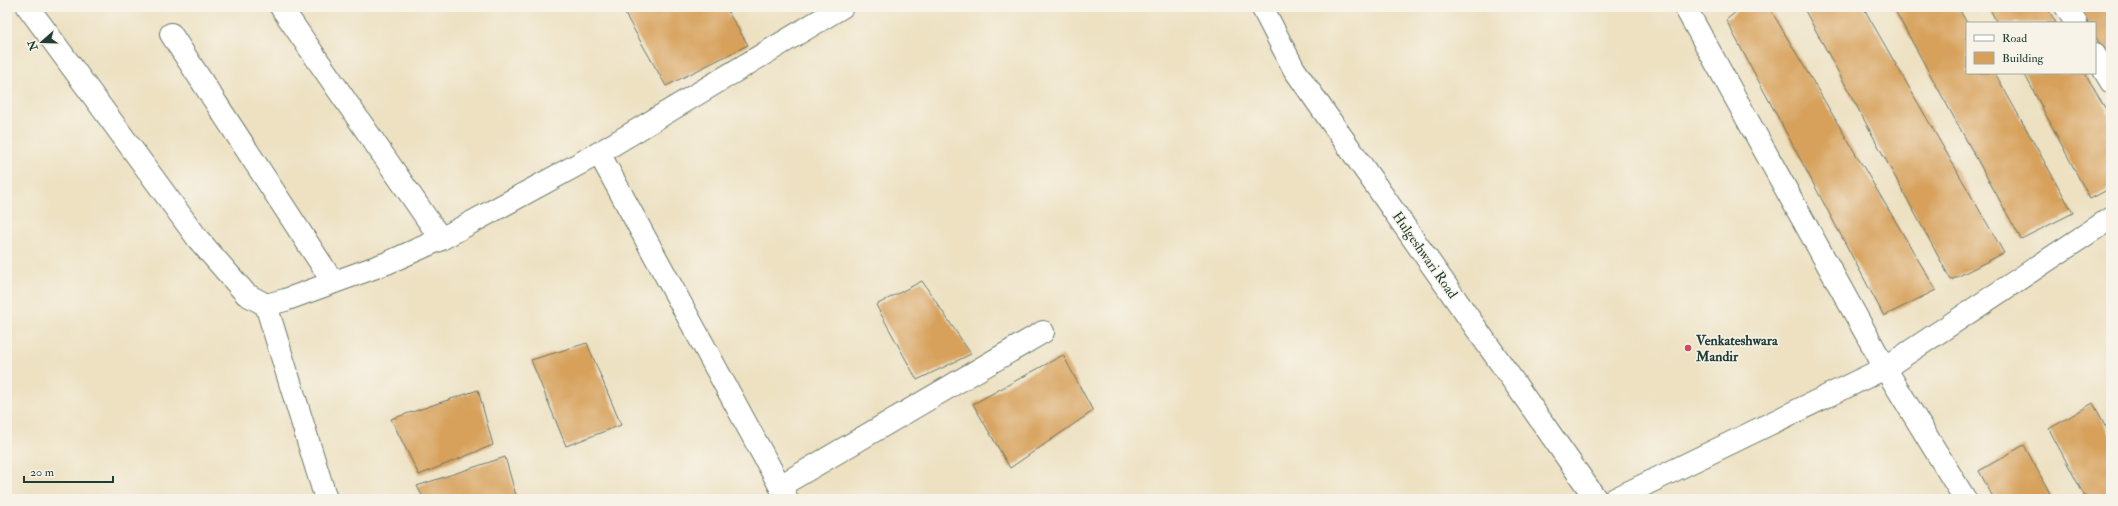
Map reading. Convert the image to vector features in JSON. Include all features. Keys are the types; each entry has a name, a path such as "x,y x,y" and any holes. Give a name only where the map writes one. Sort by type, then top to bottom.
{"street":[{"path":"28,7 198,239 246,294 266,305 326,499"},
{"path":"281,7 441,239"},
{"path":"266,305 387,263 441,239 598,154 842,7"},
{"name":"Hulgeshwari Road","path":"1262,7 1294,69 1596,499"},
{"path":"1685,7 1884,368 1965,499"},
{"path":"2066,7 2075,22"},
{"path":"171,34 334,282"},
{"path":"2096,58 2111,82"},
{"path":"598,154 784,492 1044,332"},
{"path":"1615,499 1884,368 2111,218"}],"building":[{"path":"621,7 725,7 748,45 666,86"},
{"path":"1742,7 1769,7 1936,290 1884,316 1726,20"},
{"path":"1803,7 1863,7 2004,253 1951,280"},
{"path":"1893,7 1958,7 1966,22 1966,74 1996,74 2073,213 2021,239"},
{"path":"1989,7 2047,7 2055,22 1996,22"},
{"path":"2078,7 2111,7 2111,62 2096,38 2096,22 2087,22"},
{"path":"2025,74 2086,74 2111,118 2111,188 2090,199"},
{"path":"922,281 971,354 917,380 876,305"},
{"path":"587,343 621,425 566,446 531,360"},
{"path":"1063,355 1093,411 1010,468 973,404"},
{"path":"478,390 493,445 419,475 391,419"},
{"path":"2093,403 2111,436 2111,499 2086,499 2049,429"},
{"path":"2024,445 2053,499 1994,499 1979,471"},
{"path":"505,457 517,499 424,499 417,486"}],"place":[{"name":"Venkateshwara Mandir","path":"1688,348"}]}
